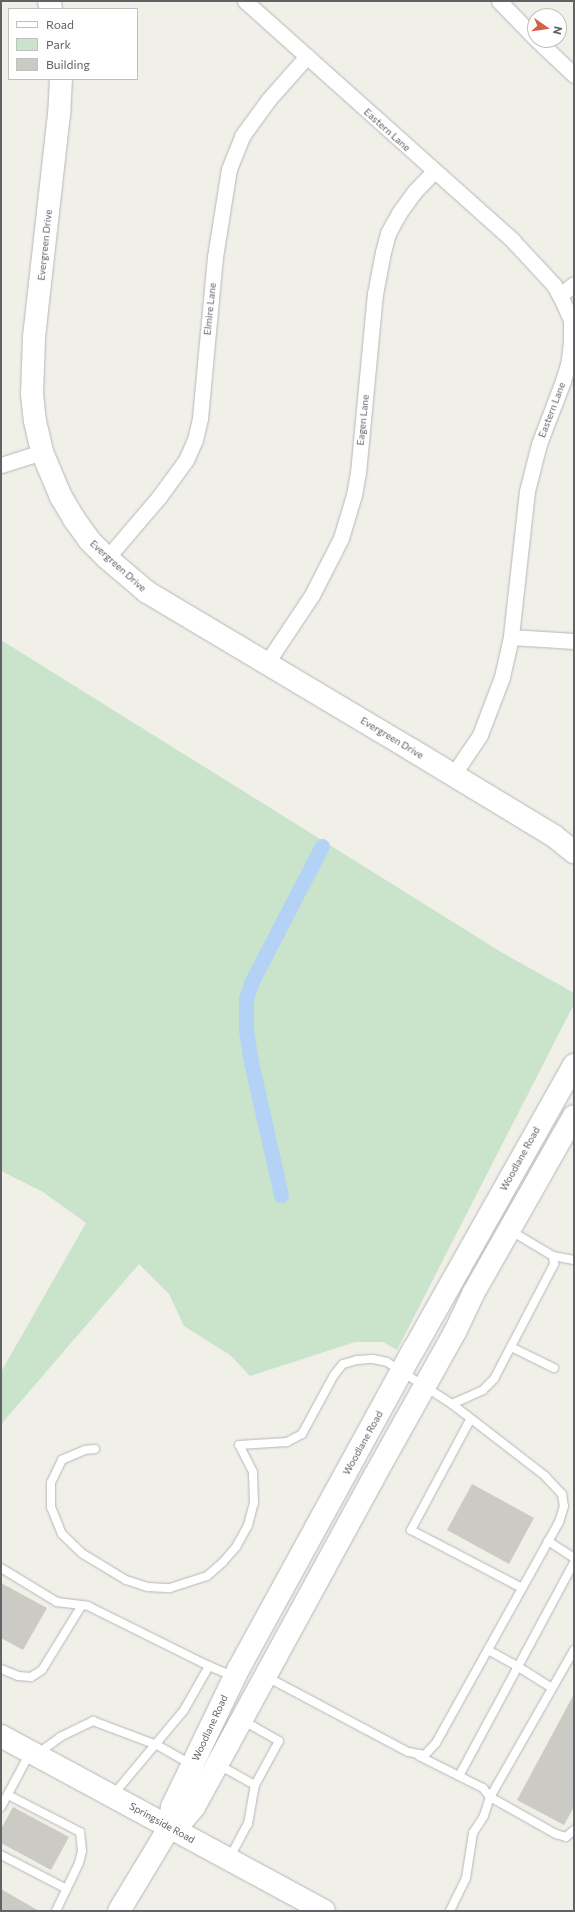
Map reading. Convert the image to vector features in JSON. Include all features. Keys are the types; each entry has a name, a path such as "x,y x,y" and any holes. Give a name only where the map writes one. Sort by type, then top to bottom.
{"main road":[{"name":"Evergreen Drive","path":"61,80 59,114 32,366 35,421 42,452 61,497 74,519 89,540 107,558 147,592 554,836 574,852"},
{"name":"Woodlane Road","path":"119,1911 169,1828 172,1807 235,1677 401,1373 574,1065"},
{"name":"Woodlane Road","path":"169,1828 184,1819 194,1807 508,1229 540,1177 574,1116"},
{"name":"Springside Road","path":"1,1736 324,1911"}],"street":[{"name":"Eastern Lane","path":"245,1 434,171 479,209 523,251 542,270 560,295 570,320 571,341 569,361 563,381 538,444 527,491 510,637 502,677 480,735 453,775"},
{"path":"498,1 527,30"},
{"path":"546,48 574,75"},
{"name":"Elmire Lane","path":"107,558 174,477 186,460 195,440 200,418 215,256 229,169 242,136 269,99 307,56"},
{"name":"Eagen Lane","path":"266,664 312,595 341,538 354,495 358,473 375,294 388,232 399,213 415,191 434,171"},
{"path":"560,295 574,284"},
{"path":"1,465 42,452"},
{"path":"510,637 574,641"}],"lane":[{"path":"508,1229 553,1256 574,1260"},
{"path":"452,1404 483,1390 494,1380 554,1264 553,1256"},
{"path":"511,1347 554,1368"},
{"path":"95,1449 85,1450 62,1460 51,1483 51,1507 62,1534 82,1554 126,1580 148,1587 170,1588 207,1576 236,1547 248,1525 254,1503 253,1472 239,1445 287,1442 302,1434 334,1375 343,1364 373,1359 386,1362 401,1373 452,1404 470,1420 545,1476 562,1494 564,1506 559,1522 436,1743 425,1755 408,1752 266,1676"},
{"path":"470,1420 411,1530 522,1588"},
{"path":"548,1541 574,1558"},
{"path":"459,1776 574,1562"},
{"path":"1,1568 57,1602 88,1606 209,1666 235,1677"},
{"path":"1,1669 18,1676 31,1677 42,1670 82,1605"},
{"path":"488,1650 552,1688"},
{"path":"450,1911 466,1878 473,1833 484,1816 490,1797 574,1650"},
{"path":"112,1796 157,1745 184,1710 209,1666"},
{"path":"229,1860 248,1824 255,1785 279,1741 242,1720"},
{"path":"1,1807 33,1753 60,1737 93,1721 157,1745 193,1766"},
{"path":"415,1753 483,1788 490,1797 556,1834 566,1837 574,1830"},
{"path":"217,1764 255,1785"},
{"path":"8,1795 80,1832 82,1851 79,1863 56,1911"},
{"path":"1,1855 66,1889"}],"green space":[{"path":"1,640 501,952 574,993 574,1004 397,1350 383,1342 355,1342 250,1376 230,1355 184,1326 169,1294 139,1264 3,1422 1,1427 1,1372 86,1223 43,1192 1,1171"}],"building":[{"path":"472,1484 534,1518 509,1564 447,1530"},
{"path":"1,1583 47,1608 23,1650 1,1638"},
{"path":"574,1694 574,1807 564,1825 517,1800"},
{"path":"13,1807 69,1837 51,1870 1,1843 1,1829"},
{"path":"1,1889 39,1911 1,1911"}],"waterway":[{"path":"281,1195 251,1062 246,1029 246,999 252,981 322,846"}]}
